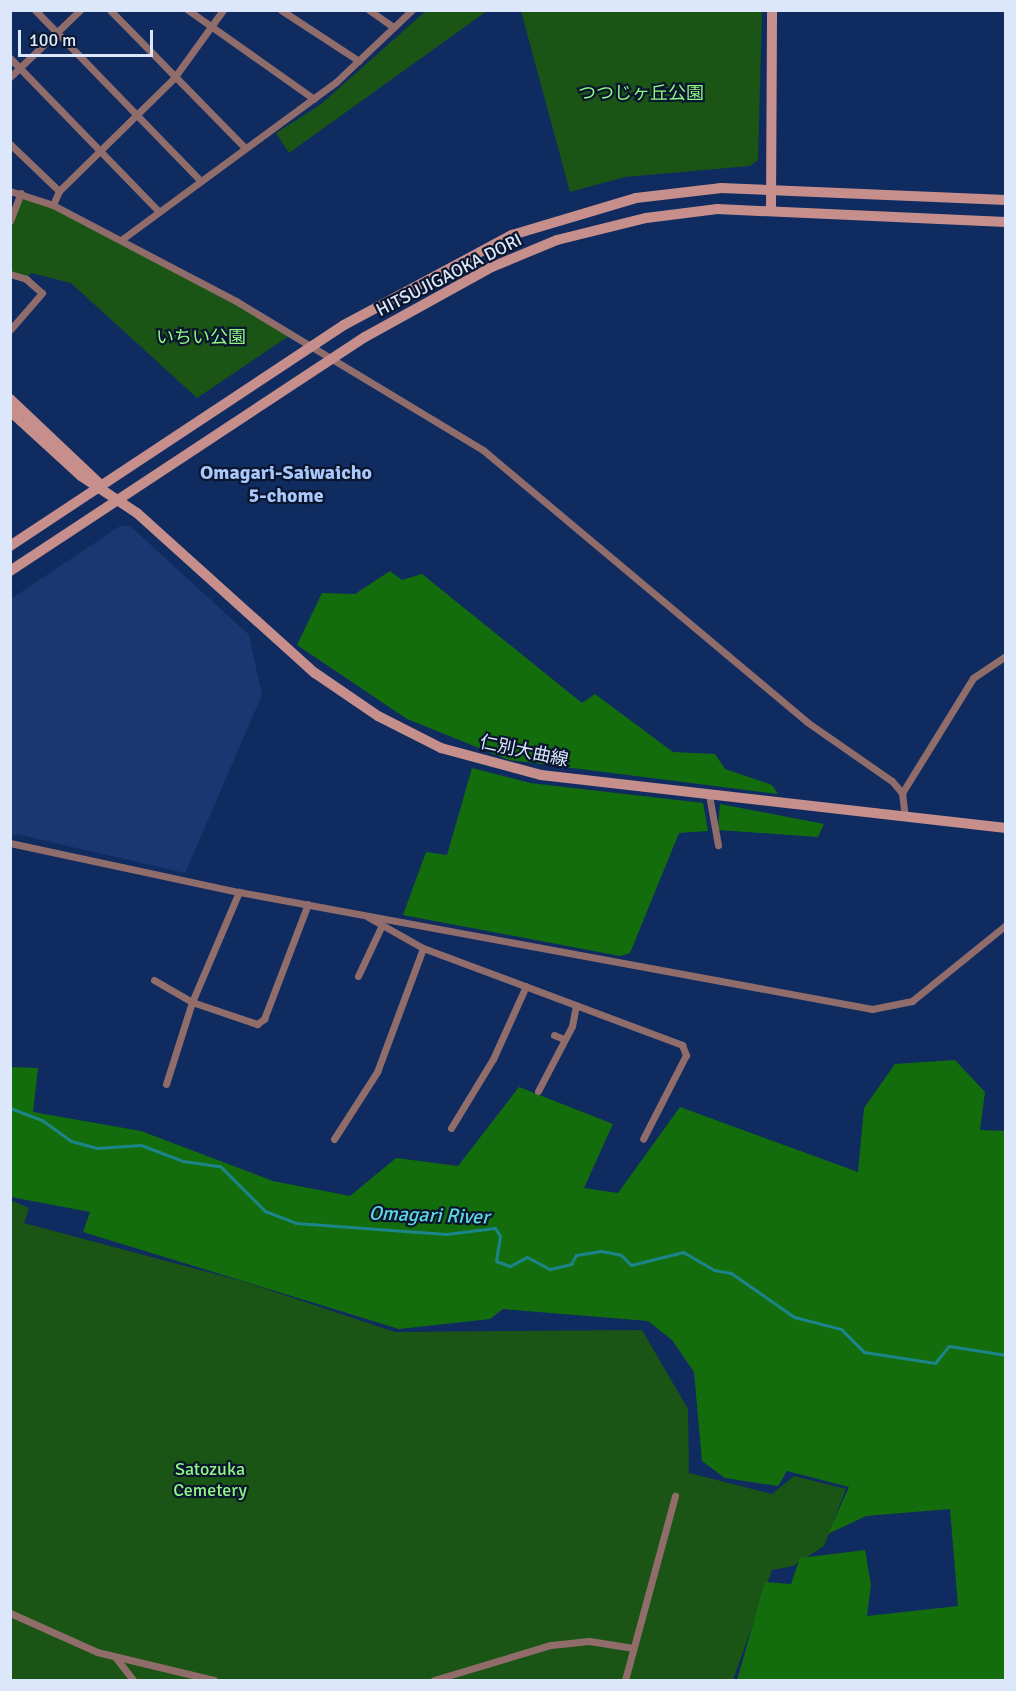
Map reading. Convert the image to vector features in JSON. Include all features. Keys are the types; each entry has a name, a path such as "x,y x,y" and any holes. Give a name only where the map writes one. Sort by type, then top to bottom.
{"main road":[{"path":"771,209 772,10"},
{"name":"HITSUJIGAOKA DORI","path":"10,546 104,488 312,346 440,269 512,235 636,198 770,188 1005,200"},
{"name":"HITSUJIGAOKA DORI","path":"10,571 332,359 452,288 557,240 674,213 771,209 1005,222"},
{"path":"10,399 104,488"},
{"path":"10,411 81,476 104,488"},
{"name":"仁別大曲線","path":"104,488 315,673 430,742 541,775 1005,828"}],"street":[{"path":"35,10 201,181"},
{"path":"10,77 80,10"},
{"path":"110,10 174,78 245,148"},
{"path":"188,10 314,99"},
{"path":"53,205 59,190 174,78 223,10"},
{"path":"281,10 359,61"},
{"path":"369,10 393,27"},
{"path":"121,240 314,99 359,61 412,10"},
{"path":"10,58 159,212"},
{"path":"10,144 59,190"},
{"path":"10,192 21,193 53,205 121,240 312,346 483,450 807,722 892,781 902,793 905,817"},
{"path":"10,221 21,193"},
{"path":"10,274 26,279 42,293 10,330"},
{"path":"902,793 973,678 1005,656"},
{"path":"709,795 718,845"},
{"path":"10,843 239,892 872,1009 912,1001 1005,925"},
{"path":"166,1084 192,1002 239,892"},
{"path":"154,980 192,1002 246,1023 264,1019 309,904"},
{"path":"362,913 423,948 682,1045 686,1055 643,1138"},
{"path":"358,976 382,925"},
{"path":"334,1139 377,1072 423,948"},
{"path":"451,1128 493,1059 525,986"},
{"path":"538,1090 564,1039 576,1005"},
{"path":"554,1035 564,1039"},
{"path":"625,1680 675,1496"},
{"path":"10,1613 116,1658 214,1680"},
{"path":"434,1680 551,1645 589,1641 633,1648"},
{"path":"116,1658 133,1680"}],"shaded area":[{"path":"120,526 130,526 249,635 262,695 185,873 16,834 11,837 11,599"}],"green space":[{"path":"427,10 487,11 289,153 276,133 320,105"},
{"name":"つつじヶ丘公園","path":"521,11 762,11 758,160 750,166 625,177 570,192"},
{"name":"いちい公園","path":"21,193 53,205 292,334 197,398 71,283 31,273 26,279 11,274 10,221"},
{"path":"390,571 402,580 422,574 582,703 595,694 673,752 715,754 725,769 772,785 778,794 509,760 407,719 297,645 322,593 355,594"},
{"path":"472,768 530,783 703,803 708,831 679,833 630,953 620,956 403,915 426,852 447,855"},
{"path":"720,804 824,824 818,837 718,830"},
{"path":"955,1060 985,1092 980,1130 1005,1131 1005,1680 737,1680 765,1582 791,1584 800,1558 865,1550 871,1585 867,1616 958,1606 950,1509 866,1516 828,1534 849,1487 787,1471 778,1486 725,1478 702,1461 694,1372 672,1340 648,1321 503,1309 490,1319 399,1329 83,1232 90,1212 11,1197 11,1067 38,1068 33,1112 141,1131 273,1181 350,1196 396,1158 458,1166 519,1087 613,1124 584,1188 618,1193 680,1107 858,1172 864,1108 895,1064"},
{"name":"Satozuka Cemetery","path":"10,1200 29,1208 24,1223 245,1282 395,1332 642,1330 688,1409 689,1473 772,1494 794,1476 846,1489 824,1546 793,1566 772,1570 733,1680 11,1680"}],"waterway":[{"name":"Omagari River","path":"10,1108 42,1120 71,1141 97,1148 141,1145 183,1161 220,1166 265,1211 296,1223 446,1234 495,1228 500,1236 496,1261 510,1266 527,1257 550,1269 571,1264 576,1255 601,1251 621,1255 631,1265 683,1252 714,1270 731,1273 794,1317 841,1329 864,1352 935,1363 949,1346 1006,1355"}],"district":[{"name":"Omagari-Saiwaicho 5-chome","path":"286,484"}]}
